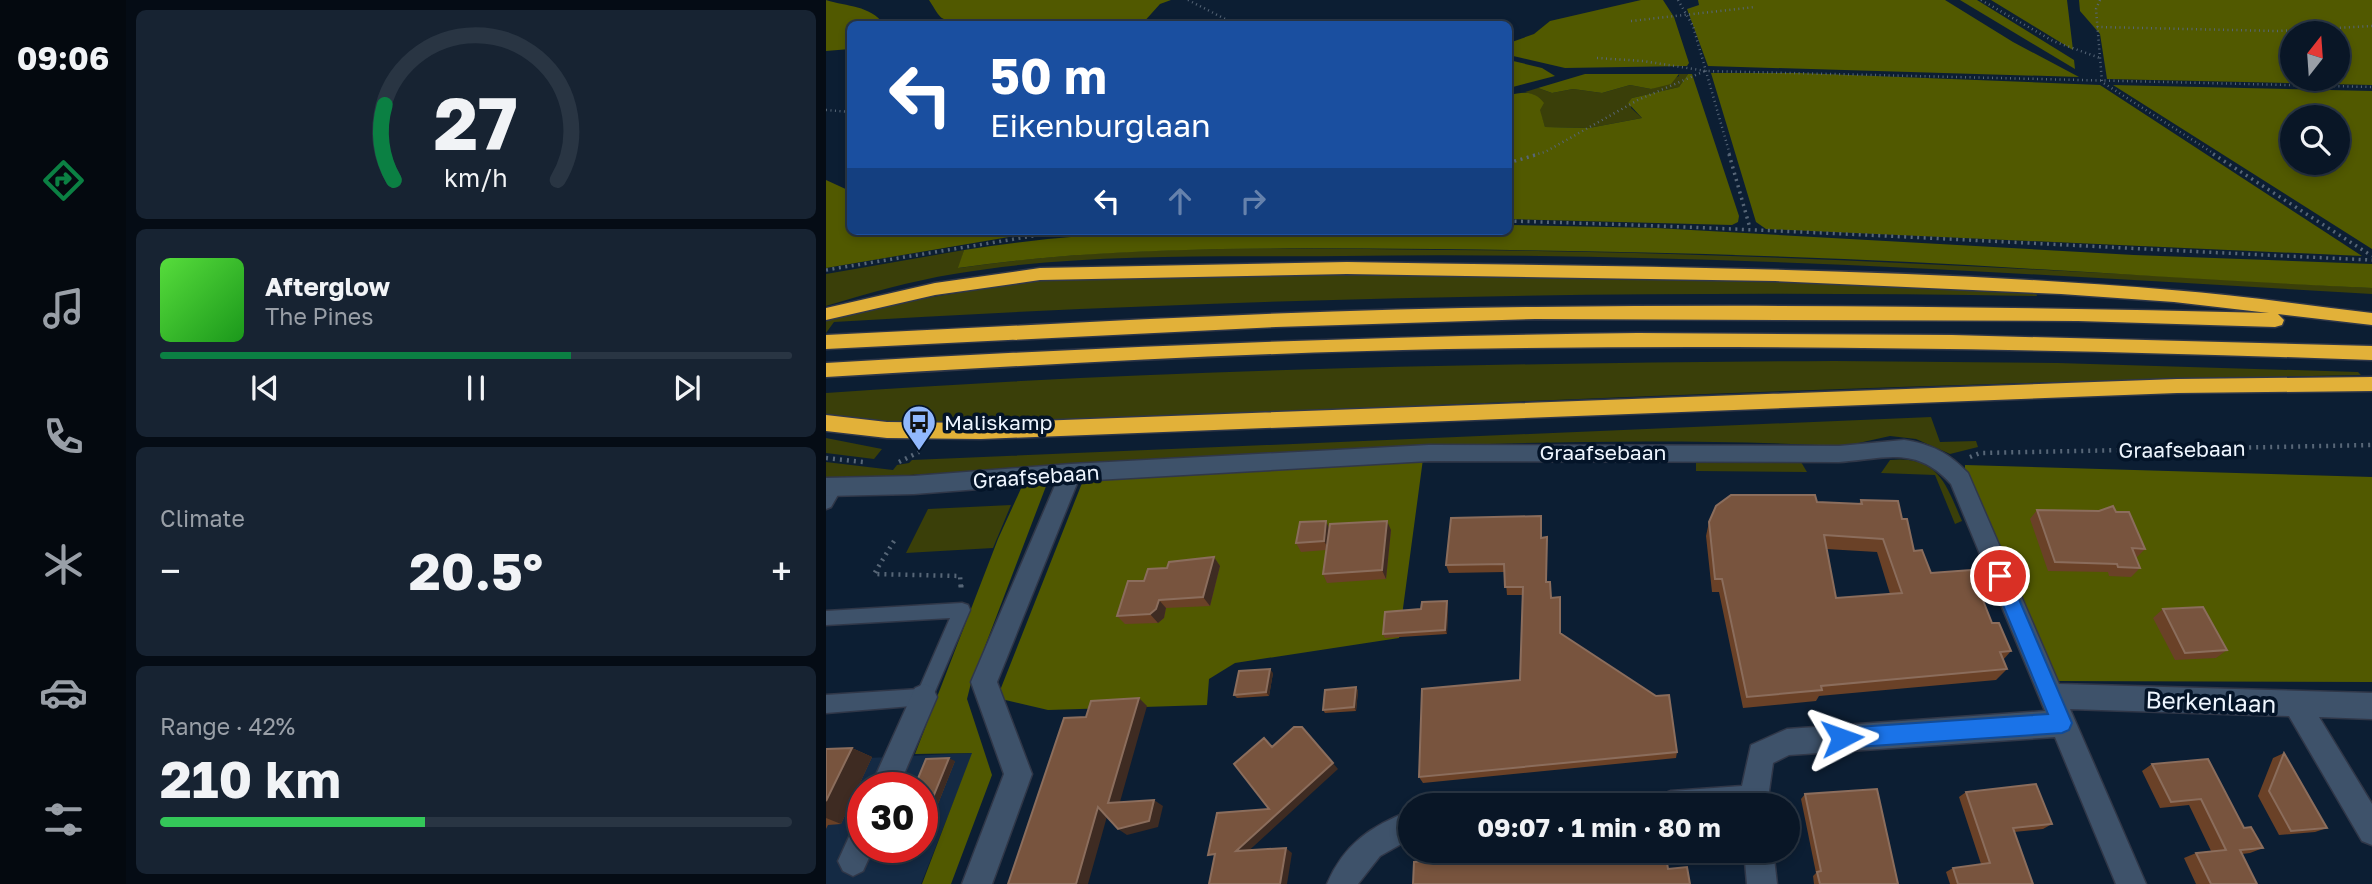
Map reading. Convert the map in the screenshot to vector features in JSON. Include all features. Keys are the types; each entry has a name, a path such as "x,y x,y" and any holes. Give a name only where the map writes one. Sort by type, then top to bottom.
{"highway":[{"path":"826,314 935,289 1040,274 1347,268 1775,275 2061,288 2174,296 2372,320"},
{"path":"826,342 1263,321 1535,313 2078,315 2372,320"},
{"path":"826,370 1268,347 1544,341 2092,343 2372,353"},
{"path":"826,423 887,430 981,431 2150,387 2372,384"}],"street":[{"name":"Graafsebaan","path":"829,492 1071,473 1429,453 1839,454 1906,448 1931,454 1951,467"},
{"path":"1951,467 1959,479 2132,884"},
{"path":"977,884 1018,774 984,682 1071,473"},
{"name":"Berkenlaan","path":"2050,696 2372,706"},
{"path":"891,772 924,697"},
{"path":"2296,703 2372,831"},
{"path":"1755,793 1761,755 1787,742 2062,723"},
{"path":"1342,884 1353,863 1378,837 1398,830"},
{"path":"1760,863 1762,884"}],"lane":[{"path":"826,618 962,610 924,697 826,704"}],"path":[{"path":"1188,0 1229,21"},
{"path":"1678,0 1687,14 1706,71 1750,228"},
{"path":"1981,0 2040,36 2073,52 2100,58"},
{"path":"2100,0 2096,9 2102,82"},
{"path":"1631,21 1755,7"},
{"path":"2097,27 2277,31 2372,26"},
{"path":"1597,58 1643,61 1706,71 2372,87"},
{"path":"1512,162 1545,152 1637,100 1706,71"},
{"path":"2102,82 2372,258"},
{"path":"826,110 847,112"},
{"path":"1512,221 1750,228 1984,243 2372,258"},
{"path":"826,270 1029,235"},
{"name":"Graafsebaan","path":"1951,467 1980,453 2372,445"},
{"path":"892,466 919,453"},
{"path":"826,458 875,464"},
{"path":"894,541 874,574 960,576 962,610"}],"shaded area":[{"path":"973,753 938,841 938,772 847,772 847,863 929,863 921,884 826,884 826,760"}],"green space":[{"path":"826,0 865,10 881,21 847,21 847,49 826,51"},
{"path":"929,0 1171,0 1160,4 1145,21 949,21 936,11"},
{"path":"1641,0 1663,0 1674,17 1689,63 1687,66 1565,68 1512,56 1512,42 1534,34 1550,21"},
{"path":"1698,0 1945,0 2013,42 2079,77 1708,66 1687,9 1699,5"},
{"path":"1960,0 1977,0 2074,60 2075,69"},
{"path":"1991,0 2067,0 2073,50"},
{"path":"2079,0 2372,0 2372,85 2350,85 2350,21 2280,21 2280,83 2107,79 2100,34 2080,11"},
{"path":"1512,61 1542,68 1555,76 1512,87"},
{"path":"1711,73 1799,73 2100,85 2362,256 1766,229 1756,222"},
{"path":"1585,74 1679,74 1671,84 1651,89 1630,85 1602,93 1573,89 1552,93 1538,88"},
{"path":"1679,74 1688,74 1679,87 1632,98 1631,108 1642,118 1589,128 1545,127 1534,95 1525,92 1538,88 1552,93 1573,89 1602,93 1630,85 1651,89"},
{"path":"1688,74 1692,74 1739,216 1738,222 1732,225 1512,219 1512,94 1528,93 1540,99 1544,103 1540,110 1545,127 1589,128 1642,118 1628,103 1632,98 1679,87"},
{"path":"2113,85 2280,89 2280,91 2372,91 2372,249"},
{"path":"826,180 847,190 847,235 1020,235 826,268"},
{"path":"1512,225 1656,228 2134,255 2372,264 2372,288 1851,259 1494,250 1315,248 1136,252 1076,255 958,268 964,250 1099,235 1512,235"},
{"path":"1203,249 1680,254 2372,288 2372,294 1987,272 1730,261 1473,255 1197,256 1099,259 1002,267 922,280 826,306 826,274 964,250 959,268 1080,255"},
{"path":"1367,272 1660,276 2036,292 2037,296 1736,294 1285,301 834,322 826,333 826,320 908,301 1037,280"},
{"path":"1582,363 2058,363 2358,372 2361,375 1842,389 977,425 908,425 826,415 826,393 1078,378"},
{"path":"1931,417 1940,442 1976,441 1978,447 1950,454 1916,439 1890,436 1845,446 1718,442 1463,445 826,480 826,462 893,470 897,465 912,460"},
{"path":"826,438 882,449 874,459 826,453"},
{"path":"1423,459 1399,638 1235,663 1209,679 1207,705 1048,710 997,698 1084,478"},
{"path":"1699,460 1801,462 1807,472 1696,471 1696,463"},
{"path":"1890,460 1919,462 1930,467 1945,484 1962,521 1955,524 1935,475 1881,473"},
{"path":"1965,465 2372,477 2372,682 2056,681 1965,473"},
{"path":"1048,481 967,699 992,775 951,884 922,884 930,863 938,863 938,842 972,753 915,754 998,539 1023,484"},
{"path":"1011,505 993,548 906,553 928,509"}],"building":[{"path":"1731,495 1815,495 1817,502 1862,504 1861,500 1898,501 1902,519 1907,519 1914,551 1922,550 1931,573 1971,570 1992,623 1999,623 2011,651 2000,652 2007,669 1821,686 1822,690 1747,697 1722,579 1715,579 1709,522 1716,506","holes":["1824,535 1883,539 1902,593 1836,598"]},
{"path":"2113,506 2116,512 2129,512 2145,549 2132,548 2140,568 2118,567 2117,564 2055,562 2037,510 2099,511"},
{"path":"1541,516 1541,538 1547,537 1546,582 1550,582 1551,598 1560,597 1560,633 1656,696 1669,695 1677,752 1419,777 1422,689 1520,680 1523,587 1505,587 1504,564 1446,565 1451,518"},
{"path":"1326,521 1324,541 1296,543 1300,522"},
{"path":"1387,521 1382,570 1323,574 1330,524"},
{"path":"1214,557 1203,597 1159,600 1156,609 1150,614 1117,616 1128,581 1144,581 1148,569 1167,568 1169,562"},
{"path":"1447,601 1445,630 1383,634 1385,612 1421,609 1422,602"},
{"path":"2203,607 2227,650 2185,653 2163,609"},
{"path":"1270,669 1266,692 1234,695 1239,671"},
{"path":"1356,687 1354,707 1323,710 1325,690"},
{"path":"1139,698 1108,803 1154,800 1149,821 1118,829 1098,807 1076,884 1008,884 1064,718 1086,717 1091,701"},
{"path":"1294,727 1302,727 1333,763 1236,851 1286,848 1280,884 1209,884 1215,854 1208,855 1217,813 1269,809 1234,764 1264,738 1272,747"},
{"path":"852,748 826,801 826,749"},
{"path":"2284,753 2327,828 2291,831 2269,791"},
{"path":"949,758 938,785 938,772 921,772 926,759"},
{"path":"2208,759 2244,828 2251,827 2263,848 2240,850 2257,884 2211,884 2196,853 2226,850 2201,799 2171,802 2152,764"},
{"path":"2036,784 2052,824 2013,828 2033,884 1958,884 1953,868 1990,863 1966,792"},
{"path":"1877,789 1898,884 1820,884 1817,872 1821,871 1805,794"},
{"path":"1414,863 1667,863 1668,869 1687,867 1690,884 1413,884"}],"place":[{"name":"Maliskamp","path":"919,452"}],"route":[{"path":"1842,738 2062,723 2000,576"}]}
